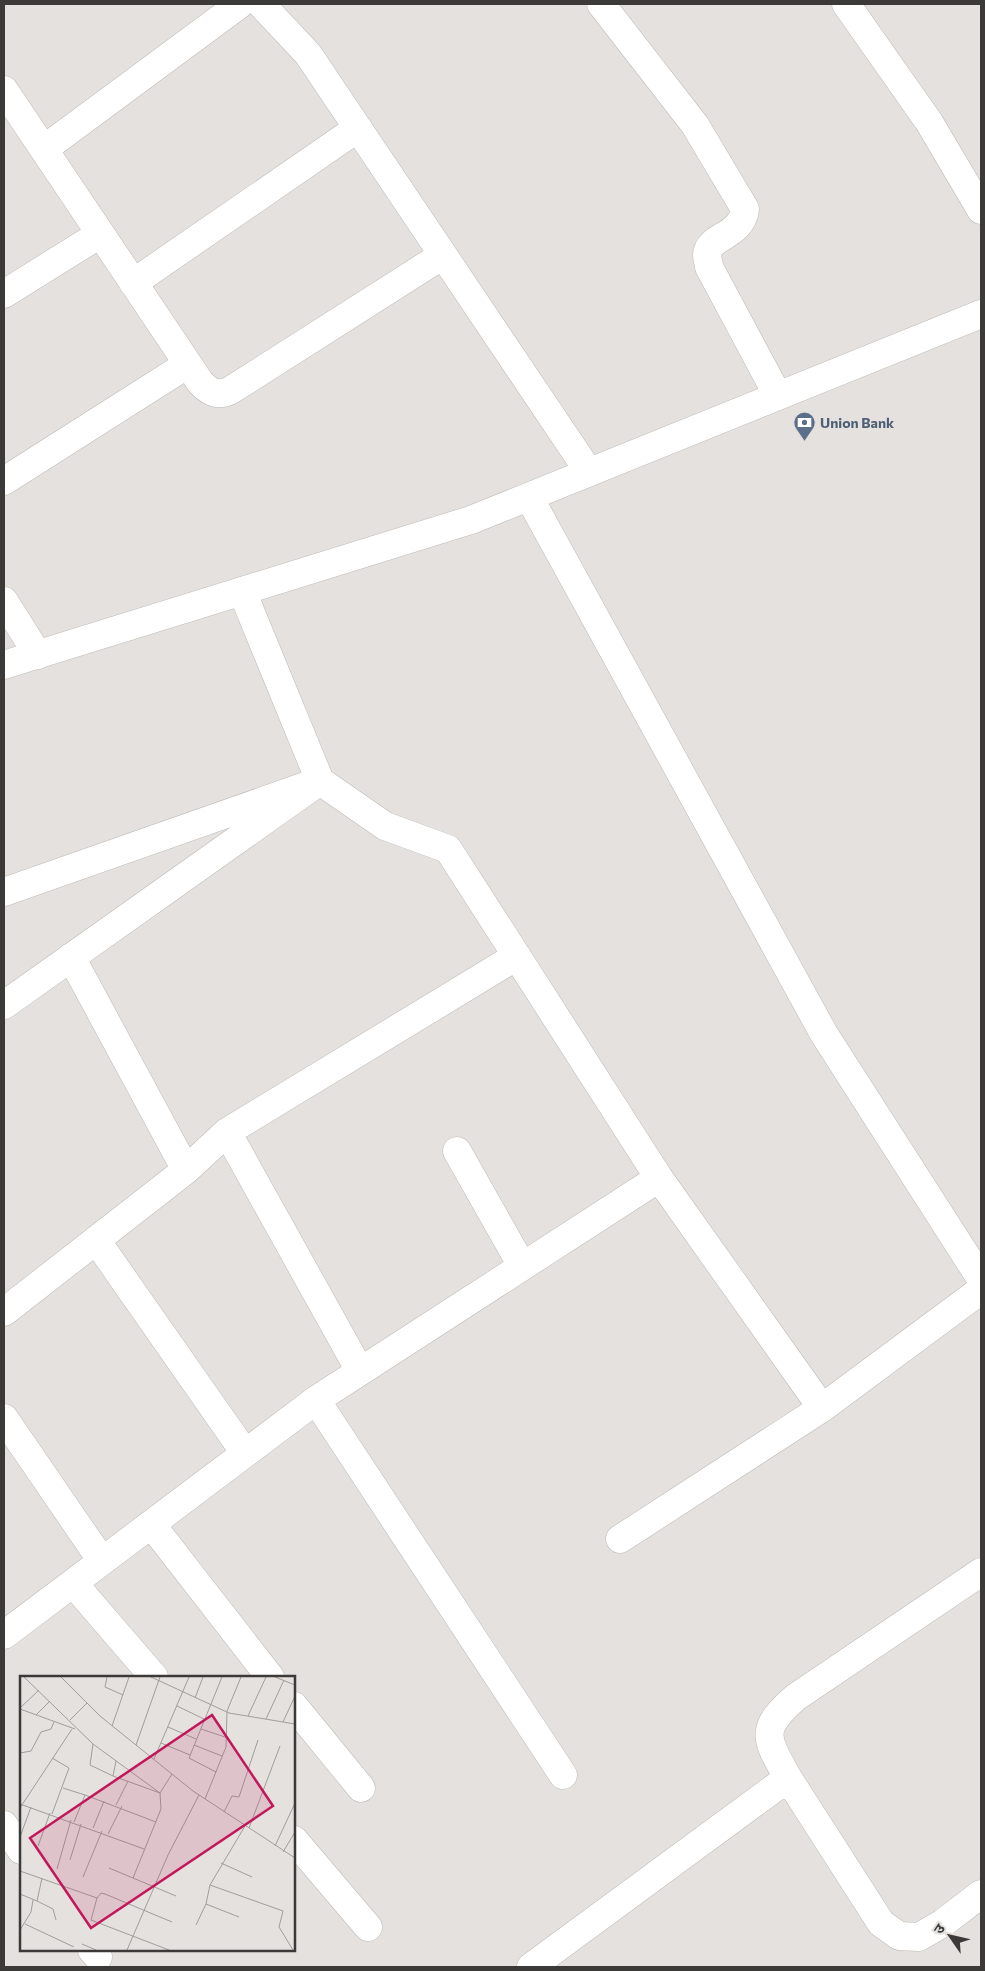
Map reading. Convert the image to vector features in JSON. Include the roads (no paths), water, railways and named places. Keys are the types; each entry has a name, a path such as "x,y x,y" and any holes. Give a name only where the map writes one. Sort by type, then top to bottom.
{"street":[{"path":"44,149 240,4"},
{"path":"261,4 308,54 588,472"},
{"path":"601,4 694,125 745,209 744,219 737,227 710,245 707,254 709,267 778,396"},
{"path":"846,4 929,122 981,210"},
{"path":"4,90 188,364 205,388 217,394 224,393 443,255"},
{"path":"133,282 358,128"},
{"path":"4,294 100,234"},
{"path":"4,665 471,520 981,314"},
{"path":"4,481 188,364"},
{"path":"529,497 824,1034 981,1279"},
{"path":"242,591 320,781 385,826 448,849 660,1178 822,1408"},
{"path":"4,601 38,655"},
{"path":"4,892 320,781"},
{"path":"4,1005 320,781"},
{"path":"4,1312 186,1170 227,1132 517,956"},
{"path":"71,957 186,1170"},
{"path":"227,1132 360,1371"},
{"path":"457,1150 522,1266"},
{"path":"4,1635 316,1400 660,1178"},
{"path":"96,1240 245,1453"},
{"path":"620,1539 822,1408 981,1290"},
{"path":"316,1400 562,1774"},
{"path":"4,1418 102,1561"},
{"path":"151,1524 269,1676"},
{"path":"981,1572 796,1697 779,1712 770,1726 770,1744 788,1778 881,1923 899,1936 919,1937 943,1923 981,1894"},
{"path":"73,1583 153,1676"},
{"path":"295,1707 361,1788"},
{"path":"531,1967 788,1778"},
{"path":"4,1825 20,1849"},
{"path":"295,1841 368,1927"}],"place":[{"name":"Union Bank","path":"804,441"}]}
